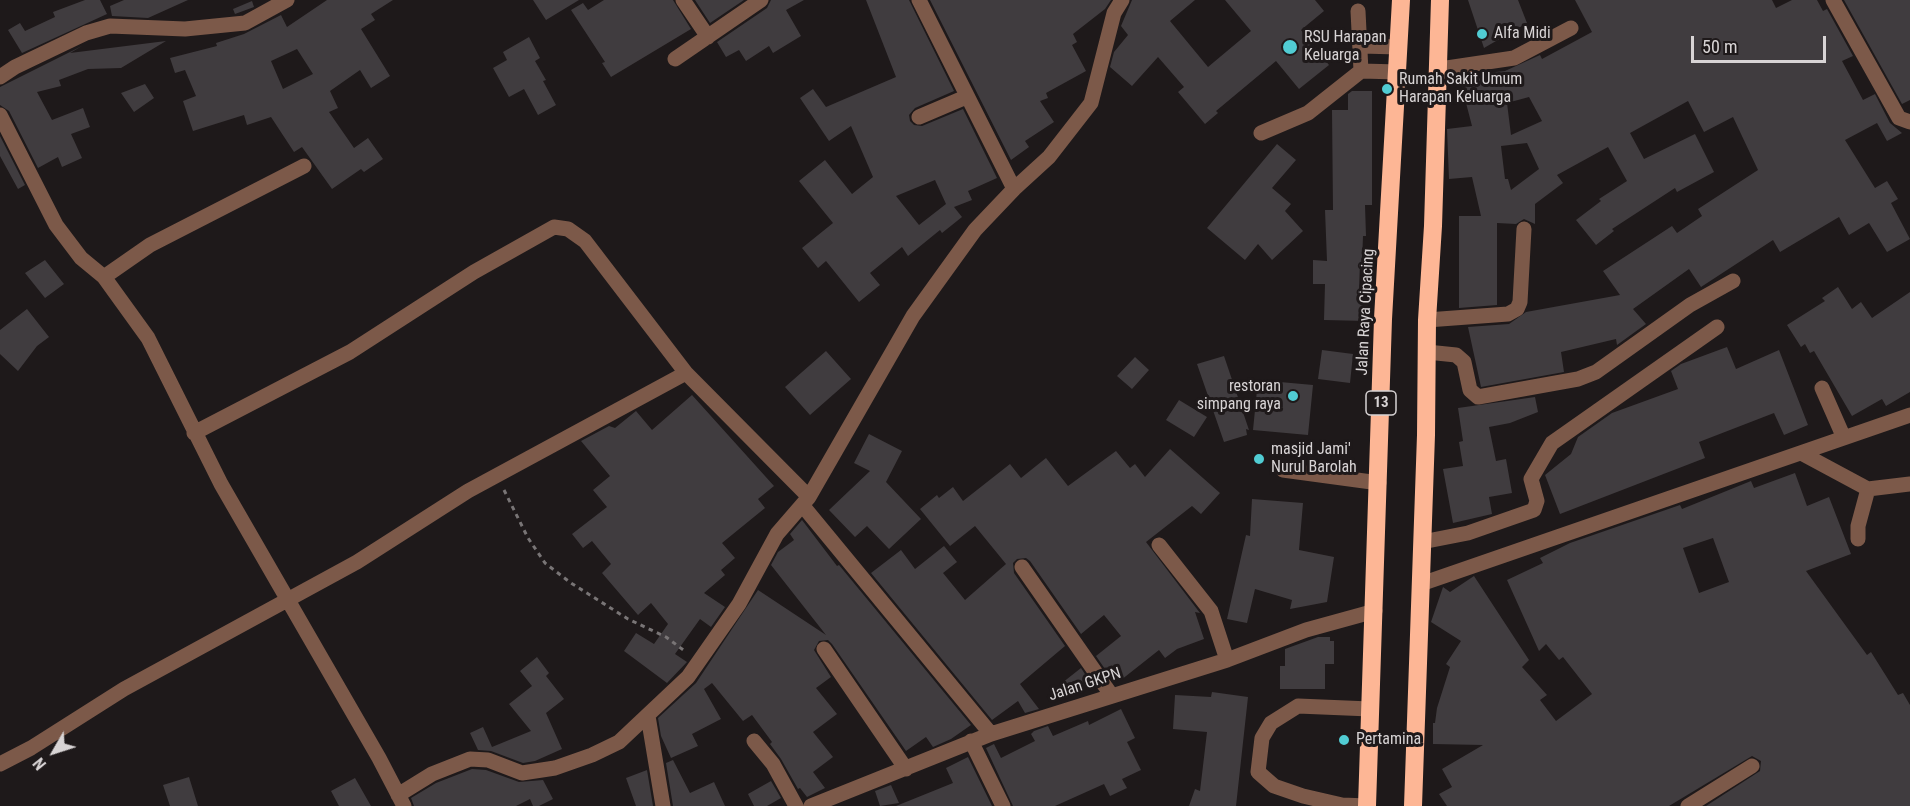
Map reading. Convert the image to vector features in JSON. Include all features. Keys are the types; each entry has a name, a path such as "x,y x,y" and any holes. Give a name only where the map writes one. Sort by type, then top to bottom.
{"highway":[{"name":"Jalan Raya Cipacing","path":"1367,806 1383,319 1399,72 1401,0"},
{"path":"1413,806 1427,320 1440,69 1440,0"}],"street":[{"path":"0,77 15,67 86,33 110,26 184,28 244,23 287,0"},
{"path":"683,0 708,37"},
{"path":"675,59 761,0"},
{"path":"919,0 1014,189"},
{"path":"0,115 56,225 81,258 104,277 148,338 194,433 285,599 379,758 401,801 432,774 471,759 488,760 522,773 555,768 592,755 619,742 688,677 739,604 777,534 806,501 913,316 975,230 1049,157 1091,103 1114,13 1122,0"},
{"path":"1833,0 1899,118 1910,122"},
{"path":"1358,11 1361,71"},
{"path":"1440,69 1504,62 1570,28"},
{"path":"1361,46 1399,46"},
{"path":"1261,133 1308,113 1361,71 1399,72"},
{"path":"919,117 966,97"},
{"path":"104,277 150,245 304,166"},
{"path":"194,433 350,352 474,272 554,227 568,229 585,241 686,373 806,501 990,734"},
{"path":"1427,320 1508,314 1517,309 1520,302 1524,229"},
{"path":"1426,352 1456,355 1464,362 1470,390 1478,397 1578,380 1596,372 1690,305 1733,280"},
{"path":"1422,542 1468,533 1534,510 1537,501 1531,479 1552,443 1717,327"},
{"path":"0,764 31,748 124,689 285,599 357,562 497,475 686,373"},
{"path":"1822,388 1844,438"},
{"path":"1421,584 1910,415"},
{"path":"1801,453 1868,489 1910,484"},
{"path":"1283,470 1379,483"},
{"path":"1858,539 1858,526 1868,489"},
{"path":"1159,545 1211,611 1227,660"},
{"path":"1022,567 1112,696"},
{"name":"Jalan GKPN","path":"811,806 990,734 1227,660 1306,630 1375,611"},
{"path":"824,649 906,769"},
{"path":"1367,806 1342,805 1304,796 1274,786 1258,772 1262,738 1271,723 1298,706 1370,709"},
{"path":"648,716 663,806"},
{"path":"754,741 778,771 796,806"},
{"path":"971,741 1003,806"},
{"path":"1688,806 1752,766"}],"path":[{"path":"497,475 528,538 545,563 571,584 628,619 666,637 699,662"}],"building":[{"path":"85,0 100,0 107,14 22,53 8,30 20,23 25,31 55,17 53,12"},
{"path":"124,0 188,0 148,18 112,16 110,6"},
{"path":"327,0 393,0 371,14 375,20 361,29 390,76 371,88 360,70 330,91 338,108 329,112 354,148 368,138 383,159 364,172 361,169 332,189 302,147 294,152 271,117 247,125 244,115 193,131 183,101 196,96 185,70 175,73 170,58 217,46 216,43 244,34 281,15 287,27","holes":["297,49 313,74 283,89 271,61"]},
{"path":"533,0 579,0 546,20"},
{"path":"604,0 673,0 691,29 611,77 602,63 605,62 571,10 583,3 588,10"},
{"path":"695,0 744,0 710,23"},
{"path":"771,0 804,0 786,10 801,36 773,53 769,46 746,61 739,50 726,57 717,42 767,8"},
{"path":"866,0 909,0 954,91 915,108 909,115 910,121 914,125 922,126 963,109 997,178 968,191 972,200 954,207 962,217 942,233 940,230 908,256 902,247 870,273 880,285 859,302 826,261 818,268 802,248 833,223 799,181 825,160 852,194 873,177 851,126 829,141 800,98 813,89 826,107 896,77","holes":["935,180 946,204 919,225 896,196"]},
{"path":"930,0 1111,0 1105,9 1073,34 1077,42 1072,45 1086,71 1046,93 1048,98 1040,101 1054,122 1025,141 1029,147 1011,160"},
{"path":"1132,0 1195,0 1170,21 1208,67 1251,31 1225,0 1315,0 1324,11 1301,30 1329,65 1299,89 1276,61 1216,111 1218,113 1205,124 1178,92 1184,87 1158,57 1132,86 1110,67 1114,52 1128,35 1121,26"},
{"path":"1468,0 1518,0 1527,23 1484,48"},
{"path":"1575,0 1772,0 1776,8 1792,0 1817,0 1823,11 1827,9 1853,56 1842,61 1863,100 1875,94 1890,123 1902,133 1887,141 1877,123 1845,140 1875,188 1887,181 1898,199 1891,203 1910,239 1887,252 1869,223 1849,235 1839,217 1780,252 1773,240 1701,287 1689,269 1633,309 1646,324 1617,345 1616,339 1561,352 1564,372 1481,387 1468,327 1509,324 1526,312 1620,295 1603,271 1672,226 1677,233 1702,216 1698,209 1758,170 1733,117 1704,132 1688,101 1630,133 1644,159 1695,134 1714,172 1677,192 1675,188 1612,229 1614,231 1596,245 1576,220 1601,201 1599,199 1627,181 1608,147 1557,175 1563,183 1535,204 1535,224 1524,219 1516,224 1497,223 1497,305 1459,308 1459,216 1481,216 1472,177 1449,179 1447,129 1472,126 1459,76 1505,71 1540,55 1542,59 1592,32","holes":["1529,97 1542,121 1511,135 1507,103","1527,143 1539,169 1511,190 1508,179 1505,179 1501,146"]},
{"path":"1844,0 1910,0 1910,100 1902,104"},
{"path":"252,1 254,7 235,14 233,9"},
{"path":"529,37 540,58 535,61 556,105 538,115 524,89 509,97 493,68 507,60 503,52"},
{"path":"166,41 121,68 88,69 59,80 61,86 37,92 52,120 83,108 90,127 71,134 82,158 62,167 58,157 38,168 9,111 0,105 0,87 82,46 70,53"},
{"path":"145,84 154,98 134,112 121,93"},
{"path":"1352,91 1372,91 1372,205 1365,205 1366,236 1363,236 1359,291 1368,292 1367,321 1324,320 1325,284 1313,284 1313,260 1327,261 1325,210 1333,210 1332,110 1348,110 1348,94"},
{"path":"0,136 25,185 18,189 0,156"},
{"path":"1277,144 1296,160 1272,188 1291,204 1285,211 1303,231 1272,260 1258,244 1245,260 1207,228"},
{"path":"45,260 64,284 45,298 25,273"},
{"path":"1838,287 1852,309 1861,302 1872,318 1910,292 1910,392 1886,406 1882,399 1852,416 1814,351 1810,353 1805,344 1801,347 1787,325 1825,301 1822,298"},
{"path":"27,309 49,337 37,346 18,371 0,354 0,330"},
{"path":"1727,347 1736,369 1779,350 1808,425 1784,435 1774,413 1699,442 1705,458 1560,514 1545,475 1571,454 1578,437 1612,413 1678,389 1671,371 1681,364"},
{"path":"1322,350 1353,354 1350,383 1318,379"},
{"path":"826,351 851,379 810,415 785,387"},
{"path":"1224,356 1249,430 1246,429 1247,435 1224,442 1197,364"},
{"path":"1135,357 1149,370 1132,389 1117,376"},
{"path":"1258,380 1313,385 1308,435 1253,430"},
{"path":"692,395 774,486 758,499 765,508 722,543 735,558 721,570 725,575 704,593 725,607 711,627 700,619 675,654 687,662 667,683 624,651 636,633 654,644 668,624 651,603 638,615 602,573 611,564 592,541 583,548 572,534 607,507 593,490 610,476 581,441 609,426 615,428 636,411 652,430"},
{"path":"1535,397 1538,412 1510,423 1489,427 1496,461 1506,459 1512,493 1489,497 1492,514 1453,523 1443,469 1463,466 1459,442 1463,441 1458,408"},
{"path":"1179,400 1207,417 1194,437 1166,420"},
{"path":"869,434 902,451 886,482 921,519 889,549 867,526 855,537 829,510 870,471 854,463"},
{"path":"1170,449 1220,493 1201,514 1192,506 1146,542 1200,613 1195,612 1204,639 1177,649 1165,658 1159,650 1121,680 1113,669 1107,672 1096,656 1121,636 1104,615 1081,634 1030,561 1026,558 1017,559 1013,563 1014,573 1065,646 1020,684 1039,709 1025,713 1018,701 992,720 871,573 901,550 915,569 944,546 957,562 943,573 965,600 1006,564 975,526 950,546 920,509 937,495 939,498 953,487 963,501 1010,464 1021,478 1046,458 1068,486 1116,451 1130,468 1135,464 1145,477"},
{"path":"1795,473 1807,506 1829,497 1851,554 1806,571 1867,655 1871,652 1898,695 1903,693 1910,705 1910,806 1706,806 1760,771 1761,761 1752,756 1669,806 1447,806 1439,794 1452,787 1442,769 1483,745 1433,744 1433,723 1435,723 1437,708 1450,667 1446,664 1461,641 1431,622 1443,587 1450,592 1474,576 1529,660 1522,667 1547,695 1540,700 1556,721 1592,694 1563,657 1559,660 1546,644 1539,651 1507,580 1543,563 1540,558 1570,543 1680,505 1682,509 1751,481 1754,488","holes":["1713,538 1729,582 1699,593 1683,548"]},
{"path":"1252,499 1303,503 1299,550 1334,557 1327,602 1290,609 1292,600 1255,589 1247,623 1227,619 1246,535 1250,536"},
{"path":"802,520 837,566 839,565 971,725 951,739 933,747 926,737 906,751 832,644 828,640 819,641 814,650 831,677 816,688 837,714 813,732 833,757 813,772 825,788 807,797 800,788 798,789 770,744 772,742 752,715 743,721 712,683 704,689 721,719 692,734 698,746 671,758 661,736 658,718 696,683 758,590 826,635 771,565 778,552 794,540 790,534"},
{"path":"1318,637 1330,637 1330,641 1334,641 1334,664 1325,664 1325,689 1280,689 1280,666 1285,666 1285,649"},
{"path":"537,657 549,673 546,676 564,699 546,713 562,749 535,761 523,763 491,751 478,750 470,733 483,727 492,747 531,731 509,704 532,686 520,671"},
{"path":"1081,668 1090,682 1069,694 1062,683"},
{"path":"1212,692 1248,697 1236,806 1189,806 1195,789 1200,791 1207,732 1173,729 1175,695 1211,697"},
{"path":"1121,709 1135,738 1127,742 1141,770 1122,779 1127,788 1110,796 1104,784 1055,806 1013,806 986,748 994,744 1001,758 1035,741 1031,734 1034,731 1048,726 1053,736 1088,721 1089,725"},
{"path":"968,757 992,806 896,806 953,783 946,768"},
{"path":"673,760 690,793 714,782 725,806 673,806 666,763"},
{"path":"472,769 486,770 519,782 543,780 553,799 539,806 533,806 530,799 516,806 414,806 411,798 436,783"},
{"path":"647,770 653,806 636,806 626,778"},
{"path":"189,777 198,806 170,806 163,785"},
{"path":"355,778 371,806 339,806 331,791"},
{"path":"771,781 781,798 767,806 754,806 748,794"},
{"path":"891,785 899,803 880,806 875,791"}],"place":[{"name":"Alfa Midi","path":"1482,34"},
{"name":"RSU Harapan Keluarga","path":"1290,47"},
{"name":"Rumah Sakit Umum Harapan Keluarga","path":"1387,89"},
{"name":"restoran simpang raya","path":"1293,396"},
{"name":"masjid Jami' Nurul Barolah","path":"1259,459"},
{"name":"Pertamina","path":"1344,740"}]}
